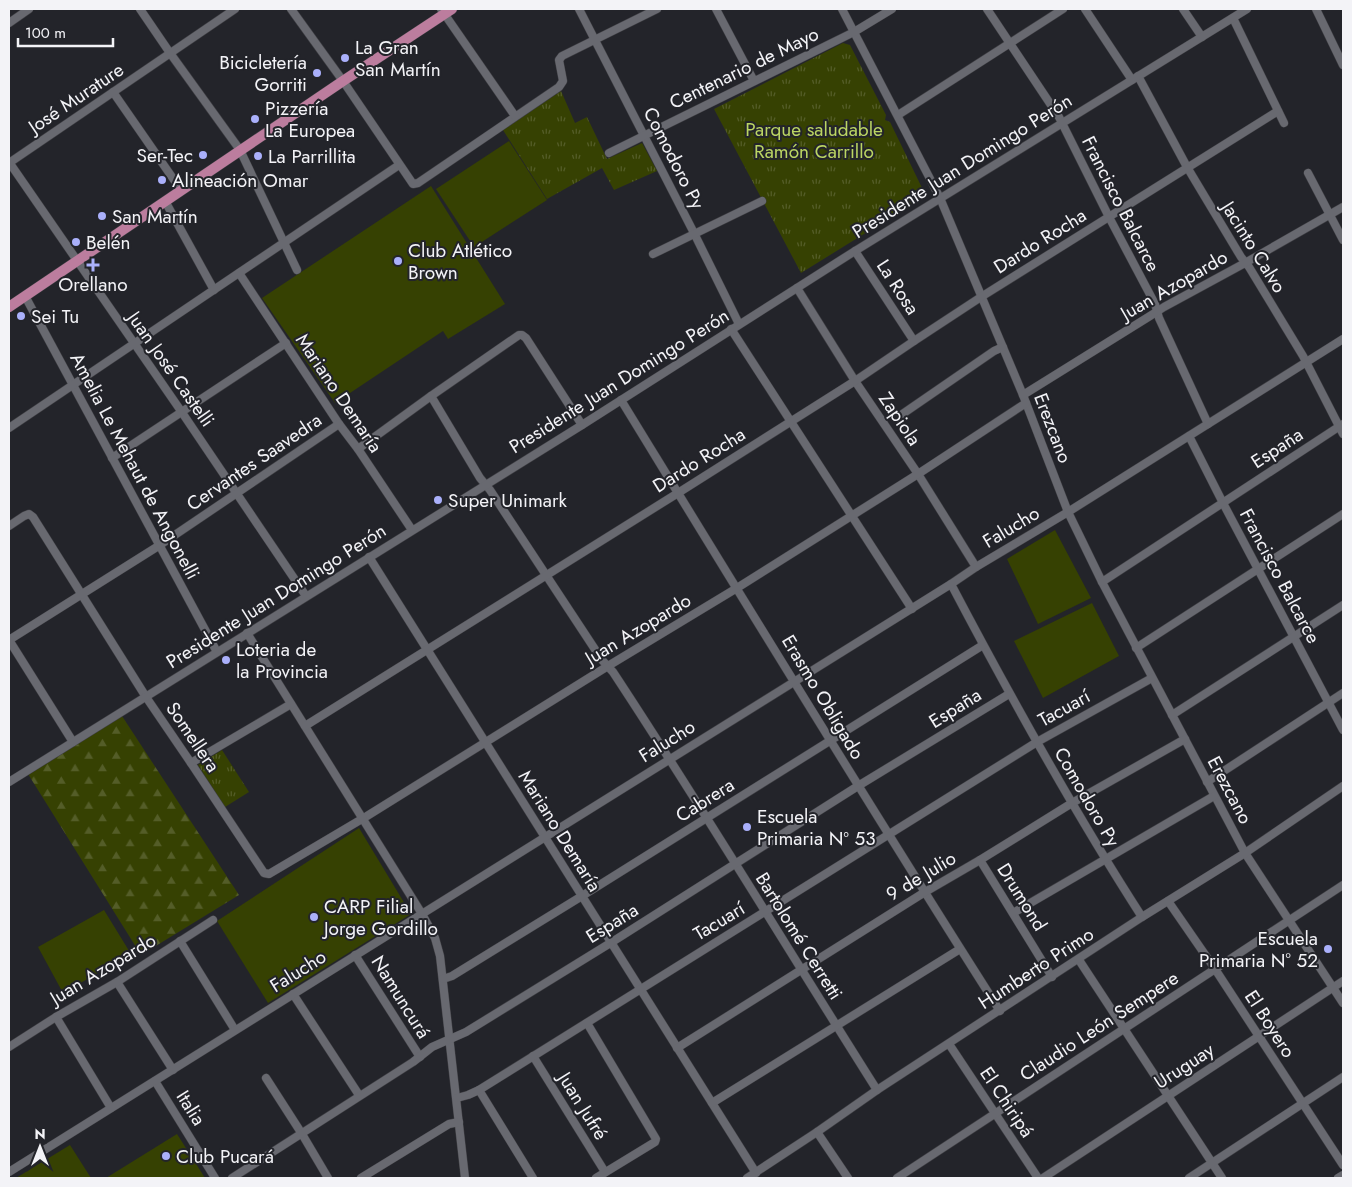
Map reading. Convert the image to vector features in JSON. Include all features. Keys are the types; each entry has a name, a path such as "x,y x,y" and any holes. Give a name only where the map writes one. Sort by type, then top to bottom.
{"main road":[{"path":"9,306 446,11"}],"street":[{"path":"9,23 29,9"},
{"path":"140,9 240,150 297,270"},
{"name":"José Murature","path":"9,162 236,9"},
{"path":"291,9 413,184 418,183 561,84 563,80 559,60 562,56 657,9"},
{"name":"Comodoro Py","path":"579,9 739,324"},
{"path":"716,9 754,81"},
{"name":"Erezcano","path":"842,9 940,198 1023,395 1068,512 1102,582 1245,853 1343,1003"},
{"name":"Centenario de Mayo","path":"609,153 854,32 892,9"},
{"name":"Francisco Balcarce","path":"987,9 1062,123 1155,304 1208,424"},
{"path":"898,115 1063,9"},
{"name":"Jacinto Calvo","path":"1085,9 1135,78 1186,167 1306,362 1342,428"},
{"path":"1183,9 1202,37"},
{"name":"Presidente Juan Domingo Perón","path":"9,782 582,425 855,251 1247,9"},
{"path":"1316,9 1343,65"},
{"path":"446,11 515,116"},
{"path":"1233,18 1284,123"},
{"path":"113,92 181,190"},
{"name":"Dardo Rocha","path":"304,726 678,493 1186,167 1278,111"},
{"name":"Juan José Castelli","path":"9,162 306,596"},
{"path":"9,428 399,165"},
{"path":"1308,173 1343,240"},
{"path":"165,201 214,290"},
{"path":"653,254 762,201"},
{"name":"Juan Azopardo","path":"1023,395 1164,306 1246,263 1343,208"},
{"name":"La Rosa","path":"855,251 914,341"},
{"name":"Mariano Demaría","path":"239,273 412,530"},
{"name":"Zapiola","path":"797,288 855,380 918,474 976,568"},
{"name":"Amelia Le Mehaut de Angonelli","path":"25,296 217,652"},
{"path":"731,329 850,516 912,609"},
{"path":"358,449 519,335 526,338 582,425"},
{"name":"Falucho","path":"9,1172 1343,339"},
{"path":"112,458 286,343"},
{"path":"901,414 994,351 1003,347"},
{"name":"Bartolomé Cerretti","path":"432,396 480,478 670,758 735,865 878,1090"},
{"name":"Erasmo Obligado","path":"621,400 858,786 1000,1011"},
{"name":"Juan Azopardo","path":"264,872 269,874 737,588 918,474 1026,403"},
{"name":"Cervantes Saavedra","path":"9,640 160,545 339,424"},
{"name":"España","path":"1102,582 1342,428"},
{"name":"Francisco Balcarce","path":"1190,436 1223,503 1343,730"},
{"name":"Somellera","path":"11,524 28,514 33,517 146,697 264,872"},
{"path":"1136,648 1343,514"},
{"path":"9,515 11,524"},
{"name":"Mariano Demaría","path":"369,557 756,1173"},
{"name":"Comodoro Py","path":"951,584 1009,694 1105,860 1142,917"},
{"path":"1172,715 1343,605"},
{"path":"248,633 435,938 443,979 465,1178"},
{"path":"9,640 73,742"},
{"name":"Cabrera","path":"443,979 452,976 582,896 983,645"},
{"name":"Tacuarí","path":"457,1098 479,1090 1037,742 1152,678"},
{"path":"1207,782 1343,693"},
{"name":"España","path":"232,1178 420,1057 432,1047 466,1032 735,865 858,786 1009,694"},
{"path":"192,763 291,704"},
{"name":"9 de Julio","path":"678,1048 925,892 1072,803 1185,739"},
{"name":"Humberto Primo","path":"747,1178 1142,917 1245,853 1343,786"},
{"path":"1013,913 1214,796"},
{"name":"Drumond","path":"980,860 1052,977"},
{"name":"Claudio León Sempere","path":"897,1178 1343,885"},
{"name":"El Boyero","path":"1168,901 1215,969 1343,1165"},
{"name":"Juan Azopardo","path":"9,1047 117,982 213,920"},
{"path":"180,941 235,1030"},
{"path":"712,1103 960,949"},
{"name":"Namuncurá","path":"356,955 420,1057"},
{"path":"1079,960 1222,1178"},
{"name":"Uruguay","path":"1043,1178 1343,981"},
{"name":"Italia","path":"117,982 173,1070"},
{"path":"293,994 359,1095"},
{"path":"56,1017 111,1108"},
{"path":"586,1023 655,1137 655,1142 596,1178"},
{"name":"El Chiripá","path":"949,1044 1038,1178"},
{"name":"Juan Jufré","path":"533,1056 605,1172"},
{"path":"1189,1178 1343,1077"},
{"path":"266,1078 328,1178"},
{"name":"Italia","path":"155,1081 216,1178"},
{"path":"479,1090 533,1178"},
{"path":"361,1178 445,1126 459,1122"},
{"path":"817,1132 848,1178"},
{"path":"1338,1178 1343,1175"}],"green space":[{"name":"Parque saludable Ramón Carrillo","path":"843,43 850,45 886,115 885,120 890,122 924,192 922,198 801,273 714,109"},
{"path":"561,91 575,123 587,117 607,159 642,143 657,171 614,190 602,168 547,199 503,130"},
{"path":"509,141 547,200 474,247 436,189"},
{"name":"Club Atlético Brown","path":"431,186 505,304 448,339 443,331 335,403 262,298"},
{"path":"1055,530 1091,598 1038,624 1007,559"},
{"path":"1092,603 1119,656 1043,698 1014,641"},
{"path":"122,716 239,895 141,955 28,774"},
{"path":"222,750 249,792 225,807 198,765"},
{"name":"CARP Filial Jorge Gordillo","path":"359,828 411,914 268,1003 217,921"},
{"path":"104,910 131,954 63,993 38,947"},
{"name":"Club Pucará","path":"177,1134 205,1178 106,1178"},
{"path":"70,1145 91,1178 16,1178"}],"place":[{"name":"La Gran San Martín","path":"345,58"},
{"name":"Bicicletería Gorriti","path":"317,73"},
{"name":"Pizzería La Europea","path":"255,119"},
{"name":"Ser-Tec","path":"203,155"},
{"name":"La Parrillita","path":"258,156"},
{"name":"Alineación Omar","path":"162,180"},
{"name":"San Martín","path":"102,216"},
{"name":"Belén","path":"76,242"},
{"name":"Club Atlético Brown","path":"398,261"},
{"name":"Orellano","path":"93,265"},
{"name":"Sei Tu","path":"21,316"},
{"name":"Super Unimark","path":"438,500"},
{"name":"Loteria de la Provincia","path":"226,660"},
{"name":"Escuela Primaria Nº 53","path":"747,827"},
{"name":"CARP Filial Jorge Gordillo","path":"314,917"},
{"name":"Escuela Primaria N° 52","path":"1328,949"},
{"name":"Club Pucará","path":"166,1156"}]}
